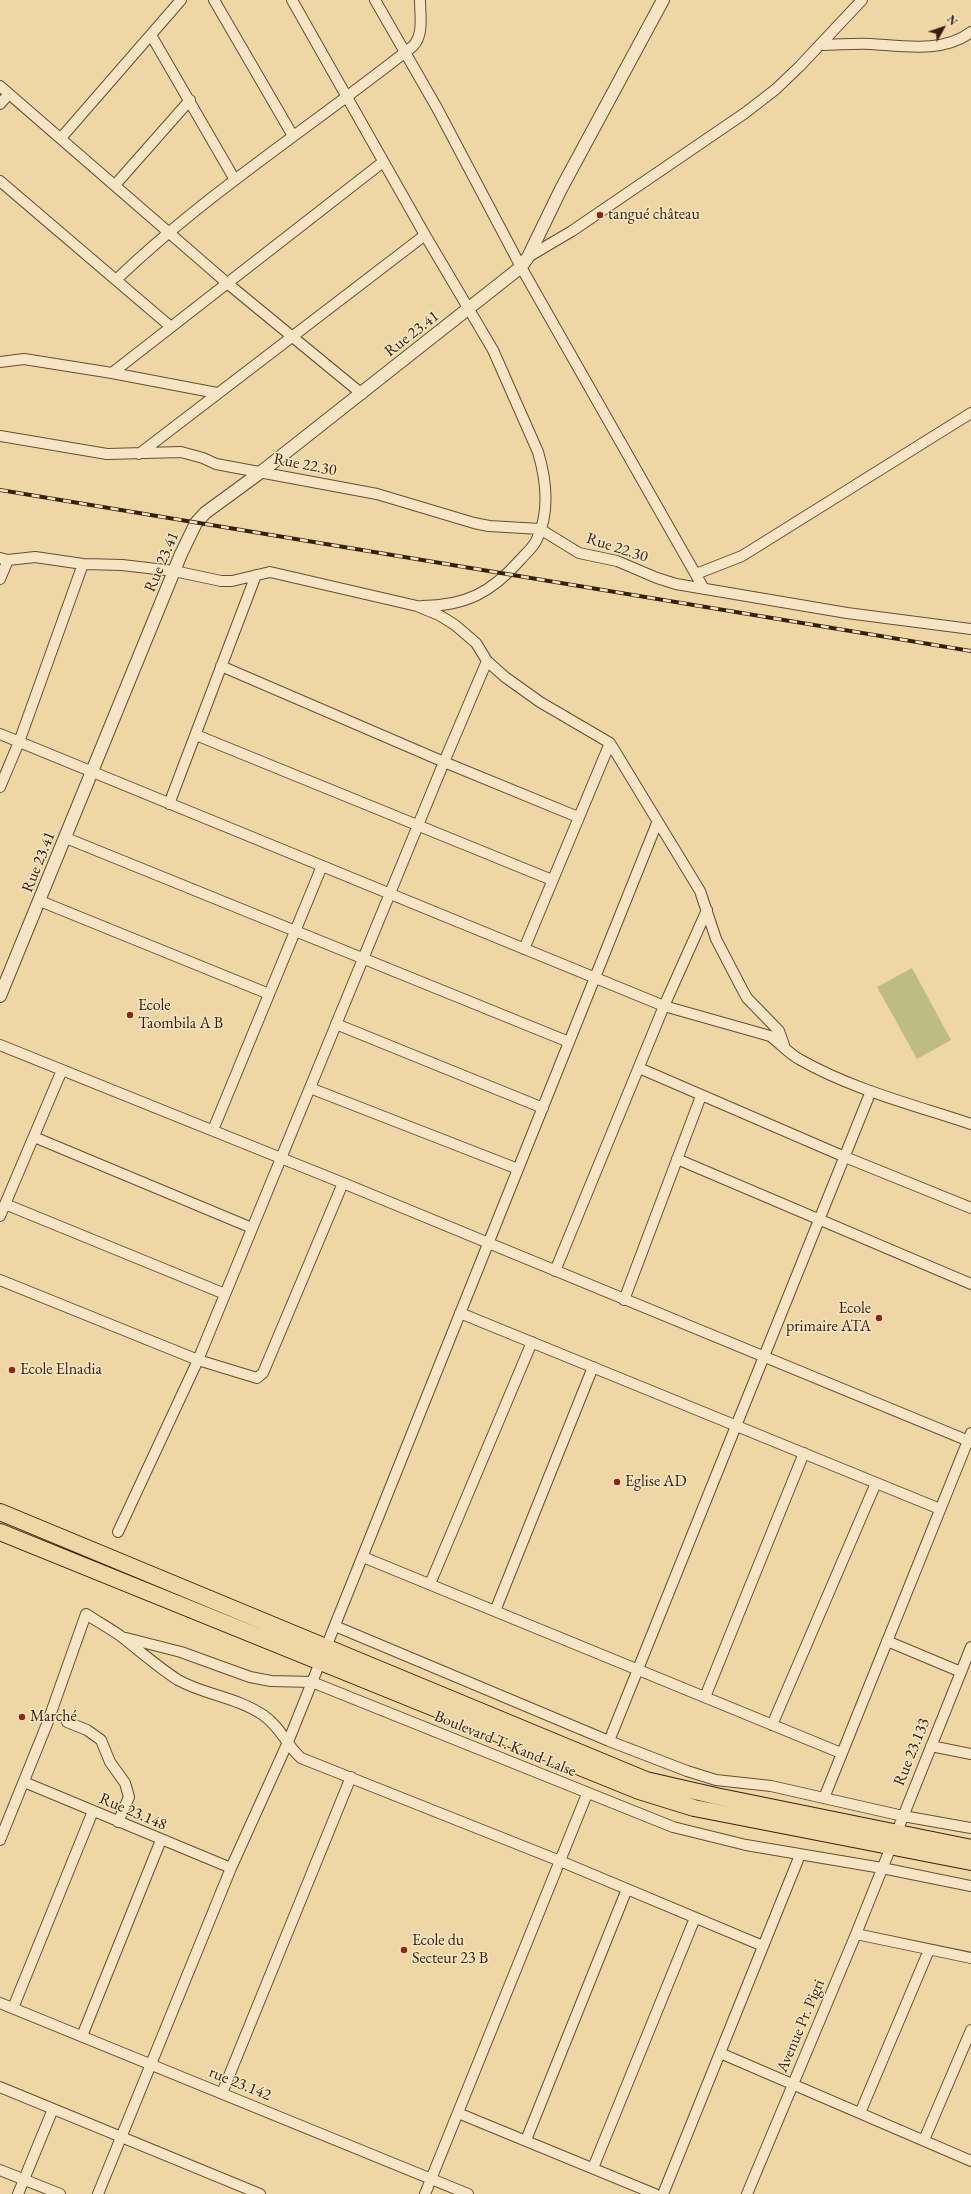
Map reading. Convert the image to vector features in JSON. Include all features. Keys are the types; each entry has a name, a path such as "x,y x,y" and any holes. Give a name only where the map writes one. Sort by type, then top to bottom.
{"main road":[{"path":"0,1512 646,1780 674,1788 893,1839 971,1862"},
{"path":"0,1532 638,1791 694,1808 893,1839 971,1848"}],"street":[{"path":"61,138 181,0"},
{"path":"214,0 293,136"},
{"path":"292,0 424,235 493,350 538,452 543,469 545,513 540,529 531,548 496,586 466,600 449,604 417,606"},
{"path":"375,0 525,262 704,589"},
{"path":"117,279 168,232 293,136 347,98 418,41 420,0"},
{"path":"525,262 561,188 663,0"},
{"path":"525,262 745,113 776,89 821,45 862,0"},
{"path":"821,45 869,44 922,47 966,40 971,32"},
{"path":"151,34 235,180"},
{"path":"0,86 291,338 362,394"},
{"path":"0,104 9,94"},
{"path":"115,185 190,100"},
{"path":"112,373 383,162"},
{"path":"0,181 117,279 171,327"},
{"path":"139,454 424,235"},
{"name":"Rue 23.41","path":"0,996 66,838 174,571 196,523 205,513 362,394 469,309 525,262"},
{"path":"0,362 24,359 112,373 217,393"},
{"path":"696,574 742,556 971,413"},
{"name":"Rue 22.30","path":"0,436 107,454 181,452 216,464 377,494 474,523 489,526 540,529 578,552 617,561 676,584 847,613 971,629"},
{"path":"0,579 3,560 35,558 83,564 122,565 174,571 221,581 270,572 417,606 439,615 476,643 488,661 505,677 540,702 610,743 657,823 700,891 716,939 741,987 748,998 779,1031 784,1045"},
{"path":"0,787 19,742 83,564"},
{"path":"169,804 256,575"},
{"path":"118,1532 198,1360 444,762 488,661"},
{"path":"221,666 444,762 578,817"},
{"path":"0,734 664,1006 770,1036 784,1045 797,1058 871,1091 971,1124"},
{"path":"196,735 552,880"},
{"path":"524,949 610,743"},
{"path":"98,2194 231,1868 288,1742 327,1647 657,823"},
{"path":"66,838 569,1042"},
{"path":"213,1130 322,866"},
{"path":"40,901 268,994"},
{"path":"555,1271 664,1006 707,910"},
{"path":"336,1024 543,1108"},
{"path":"0,1044 343,1183 764,1357 970,1438 824,1798"},
{"path":"639,1068 844,1157 971,1208"},
{"path":"0,1216 62,1070"},
{"path":"310,1088 518,1170"},
{"path":"609,1741 871,1091"},
{"path":"624,1300 701,1096"},
{"path":"34,1138 252,1228"},
{"path":"677,1159 971,1284"},
{"path":"0,1280 198,1360 254,1379 261,1376 343,1183"},
{"path":"5,1204 225,1294"},
{"path":"460,1313 940,1509"},
{"path":"430,1584 532,1342"},
{"path":"495,1611 593,1367"},
{"path":"705,1697 804,1453"},
{"path":"772,1725 876,1483"},
{"path":"363,1557 841,1753"},
{"path":"0,1840 24,1782 86,1614 121,1637 152,1662 178,1680 196,1688 229,1698 263,1715 281,1730 294,1751 301,1758 560,1861 763,1946"},
{"path":"335,1626 609,1741 687,1771 716,1780 771,1786 903,1816 971,1828"},
{"name":"Boulevard T. Kand-Lalse","path":"121,1637 181,1652 250,1677 271,1681 312,1682 672,1827 727,1841 800,1855 882,1868 971,1886"},
{"path":"887,1641 961,1672"},
{"name":"Rue 23.133","path":"882,1868 971,1647"},
{"path":"67,1722 87,1730 101,1740 110,1762 125,1784 129,1797 118,1822"},
{"path":"931,1746 971,1754"},
{"path":"222,2093 351,1777"},
{"name":"Rue 23.148","path":"24,1782 160,1840 231,1868"},
{"path":"425,2194 430,2178 458,2113 587,1794"},
{"path":"13,2008 93,1811"},
{"path":"82,2036 160,1840"},
{"path":"663,2194 800,1855"},
{"name":"Avenue Pr. Pigri","path":"747,2194 856,1934 882,1868"},
{"path":"526,2140 628,1889"},
{"path":"593,2168 695,1918"},
{"path":"856,1934 971,1958"},
{"path":"860,2113 929,1950"},
{"name":"rue 23.142","path":"0,2002 468,2194"},
{"path":"924,2140 971,2030"},
{"path":"720,2053 971,2161"},
{"path":"0,2087 260,2194"},
{"path":"18,2194 53,2110"},
{"path":"458,2113 655,2194"},
{"path":"0,2170 60,2194"}],"green space":[{"path":"912,968 951,1040 917,1059 877,987"}],"railway":[{"path":"0,490 971,651"}],"place":[{"name":"tangué château","path":"600,215"},
{"name":"Ecole Taombila A B","path":"130,1015"},
{"name":"Ecole primaire ATA","path":"879,1318"},
{"name":"Ecole Elnadia","path":"12,1370"},
{"name":"Eglise AD","path":"617,1482"},
{"name":"Marché","path":"22,1717"},
{"name":"Ecole du Secteur 23 B","path":"404,1950"}]}
